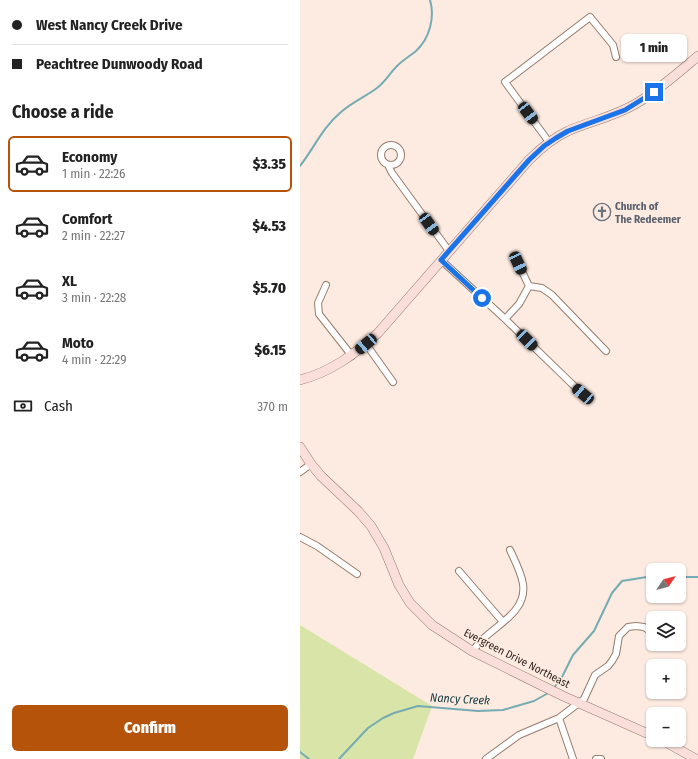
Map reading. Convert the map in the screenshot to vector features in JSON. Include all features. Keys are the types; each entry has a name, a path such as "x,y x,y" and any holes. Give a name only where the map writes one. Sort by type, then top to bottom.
{"main road":[{"path":"300,380 333,367 352,356 378,333 529,160 549,142 568,131 625,110 637,104 669,81 698,56"},
{"name":"Evergreen Drive Northeast","path":"300,447 311,464 330,486 358,511 371,526 384,548 398,585 410,603 432,625 472,651 563,696 646,733"},
{"path":"675,747 696,759"}],"street":[{"path":"549,142 505,82 590,16 613,45 616,57"},
{"path":"388,165 392,173 449,251"},
{"path":"441,260 505,318 583,394"},
{"path":"518,263 529,286"},
{"path":"326,285 318,303 319,314 352,356"},
{"path":"505,318 519,304 529,286"},
{"path":"529,286 542,288 552,295 606,351"},
{"path":"366,344 394,382"},
{"path":"300,472 311,464"},
{"path":"300,537 317,546 357,574"},
{"path":"472,651 519,606 524,586 521,573 510,550"},
{"path":"459,571 503,622"},
{"path":"486,759 519,735 559,718 584,699 594,675 608,666 612,661 616,654 620,636 623,631 628,627 636,626 646,628"},
{"path":"559,718 573,759"},
{"path":"596,759 601,759"}],"green space":[{"path":"300,625 432,706 413,759 300,759"}],"waterway":[{"path":"300,166 329,124 341,112 380,86 397,66 421,46 430,27 432,13 430,0"},
{"name":"Nancy Creek","path":"553,689 562,677 573,655 594,631 612,593 622,581 646,577"},
{"name":"Nancy Creek","path":"686,577 698,577"},
{"name":"Nancy Creek","path":"339,759 368,728 394,713 418,706 478,711 503,710 534,701 550,692"},
{"name":"Nancy Creek","path":"300,752 309,759"}],"place":[{"name":"Church of The Redeemer","path":"602,212"}],"route":[{"path":"482,298 441,260 529,160 544,146 568,131 625,110 637,104 654,92"}]}
